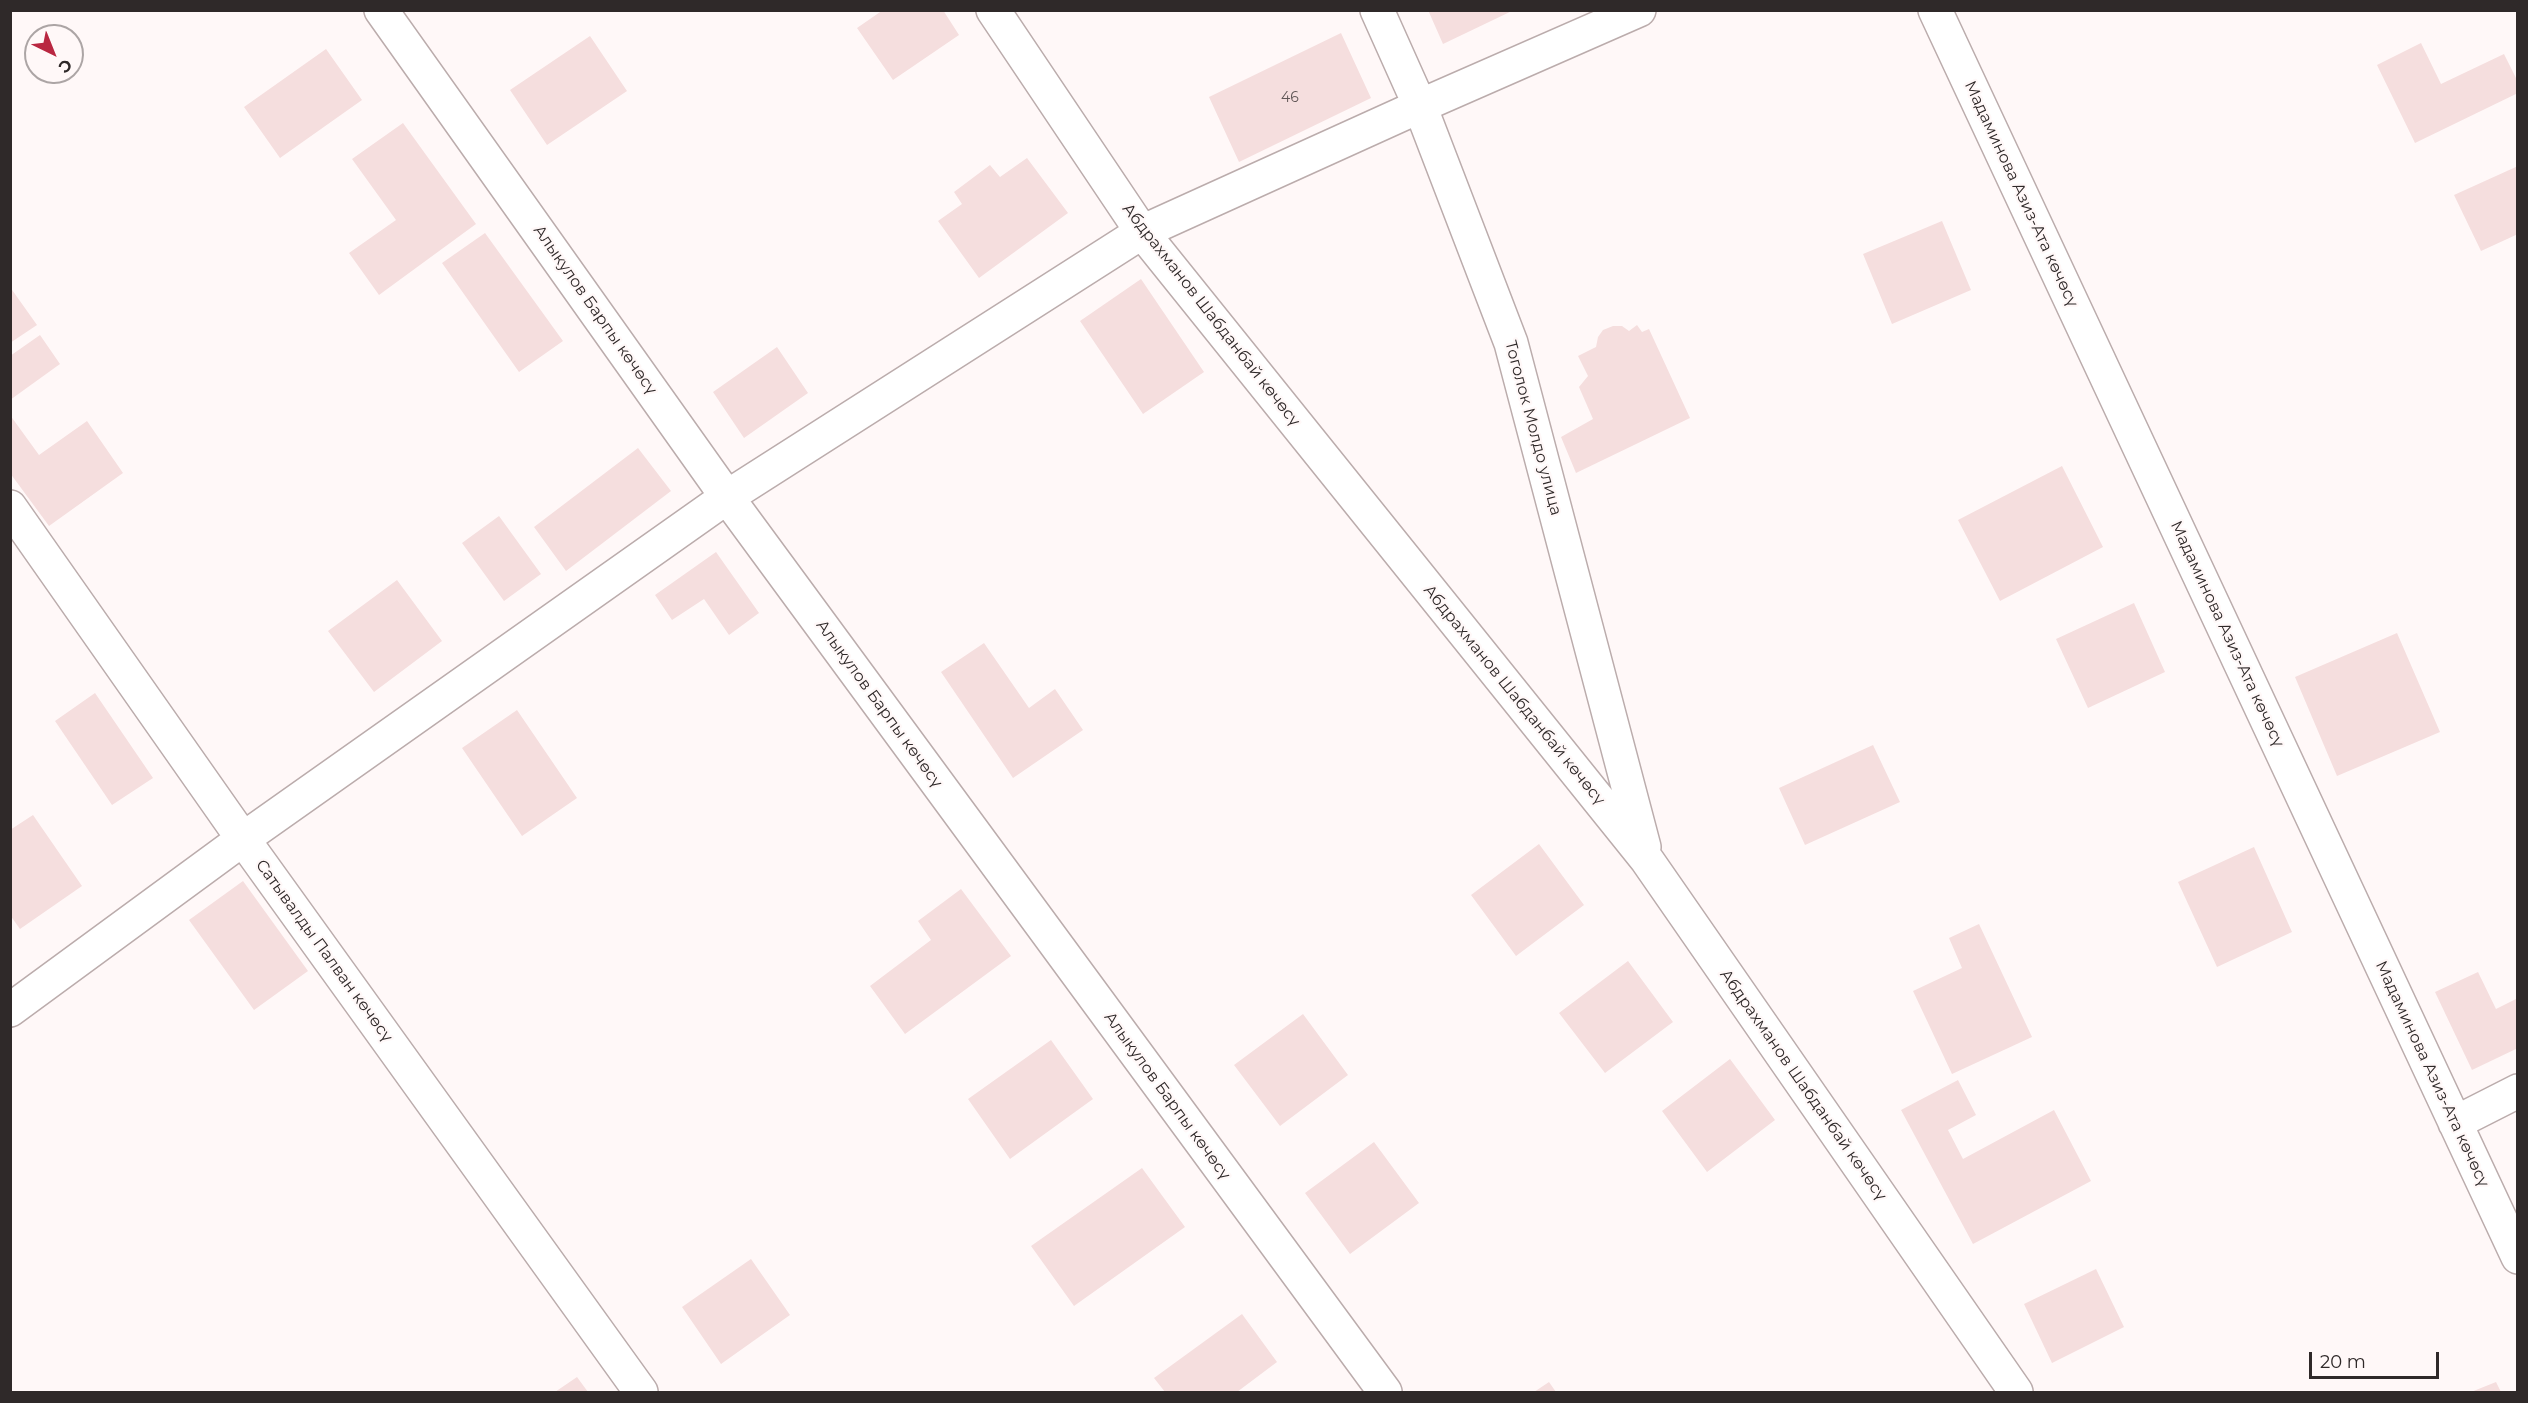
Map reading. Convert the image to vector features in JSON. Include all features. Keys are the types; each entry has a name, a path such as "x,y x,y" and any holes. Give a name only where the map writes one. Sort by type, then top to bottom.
{"street":[{"name":"Алыкулов Барпы көчөсү","path":"381,10 727,497 1385,1392"},
{"name":"Абдрахманов Шабданбай көчөсү","path":"993,10 1142,232 1647,860 2016,1392"},
{"name":"Тоголок Молдо улица","path":"1377,10 1420,106 1511,343 1647,860"},
{"path":"10,1010 243,839 727,497 1142,232 1639,10"},
{"name":"Мадаминова Азиз-Ата көчөсү","path":"1935,10 2517,1257"},
{"name":"Сатывалды Палван көчөсү","path":"10,507 243,839 641,1392"},
{"path":"2455,1123 2517,1091"}],"building":[{"path":"883,10 943,10 959,35 893,80 857,28"},
{"path":"1428,10 1514,10 1443,44"},
{"path":"1341,33 1371,98 1239,162 1209,97"},
{"path":"590,36 627,91 547,145 510,90"},
{"path":"2421,43 2441,84 2504,54 2518,82 2518,93 2415,143 2377,65"},
{"path":"326,49 362,100 280,158 244,107"},
{"path":"403,123 476,224 379,295 349,253 396,220 352,159"},
{"path":"1027,158 1068,213 979,278 938,221 962,204 954,192 990,165 1000,177"},
{"path":"2518,166 2518,234 2481,251 2454,195"},
{"path":"1942,221 1971,290 1892,324 1863,254"},
{"path":"485,233 563,341 519,372 442,263"},
{"path":"1141,279 1204,372 1143,414 1080,321"},
{"path":"10,287 37,325 10,343"},
{"path":"1637,325 1642,332 1649,329 1690,418 1576,473 1561,437 1593,419 1579,387 1588,376 1578,356 1596,347 1598,337 1603,330 1613,326 1622,326 1629,331"},
{"path":"40,335 60,364 10,400 10,356"},
{"path":"777,347 808,393 744,438 713,392"},
{"path":"10,415 39,455 87,421 123,473 49,526 10,473"},
{"path":"638,448 671,491 566,571 534,527"},
{"path":"2062,466 2103,547 2000,601 1958,520"},
{"path":"499,516 541,574 504,601 462,543"},
{"path":"716,552 759,613 729,635 704,599 672,620 655,595"},
{"path":"397,580 442,641 374,692 328,631"},
{"path":"2134,603 2165,672 2088,708 2056,639"},
{"path":"2397,633 2440,732 2337,776 2295,677"},
{"path":"984,643 1029,708 1055,689 1083,730 1013,778 941,672"},
{"path":"95,693 153,778 112,805 55,721"},
{"path":"517,710 577,798 522,836 462,748"},
{"path":"1873,745 1900,802 1805,845 1779,788"},
{"path":"33,815 82,886 20,929 10,915 10,830"},
{"path":"1539,844 1584,905 1516,956 1471,895"},
{"path":"2254,847 2292,932 2217,967 2178,882"},
{"path":"243,881 308,971 254,1010 189,920"},
{"path":"961,889 1011,956 905,1034 870,986 931,940 918,921"},
{"path":"1979,924 2032,1037 1952,1074 1913,991 1962,968 1949,938"},
{"path":"1628,961 1673,1022 1605,1073 1559,1013"},
{"path":"2478,972 2496,1009 2518,998 2518,1048 2472,1070 2435,992"},
{"path":"1303,1014 1348,1075 1280,1126 1234,1065"},
{"path":"1051,1040 1093,1099 1010,1159 968,1099"},
{"path":"1730,1059 1775,1120 1707,1172 1662,1111"},
{"path":"1958,1080 1976,1115 1948,1130 1963,1159 2054,1110 2091,1181 1973,1244 1901,1110"},
{"path":"1374,1142 1419,1203 1350,1254 1305,1193"},
{"path":"1142,1168 1185,1227 1074,1306 1031,1246"},
{"path":"751,1259 790,1315 721,1364 682,1307"},
{"path":"2096,1269 2124,1327 2052,1363 2024,1304"},
{"path":"1242,1314 1277,1362 1237,1392 1165,1392 1154,1378"},
{"path":"577,1377 588,1392 555,1392"},
{"path":"1549,1382 1556,1392 1534,1392"},
{"path":"2496,1382 2501,1392 2471,1392"}]}
